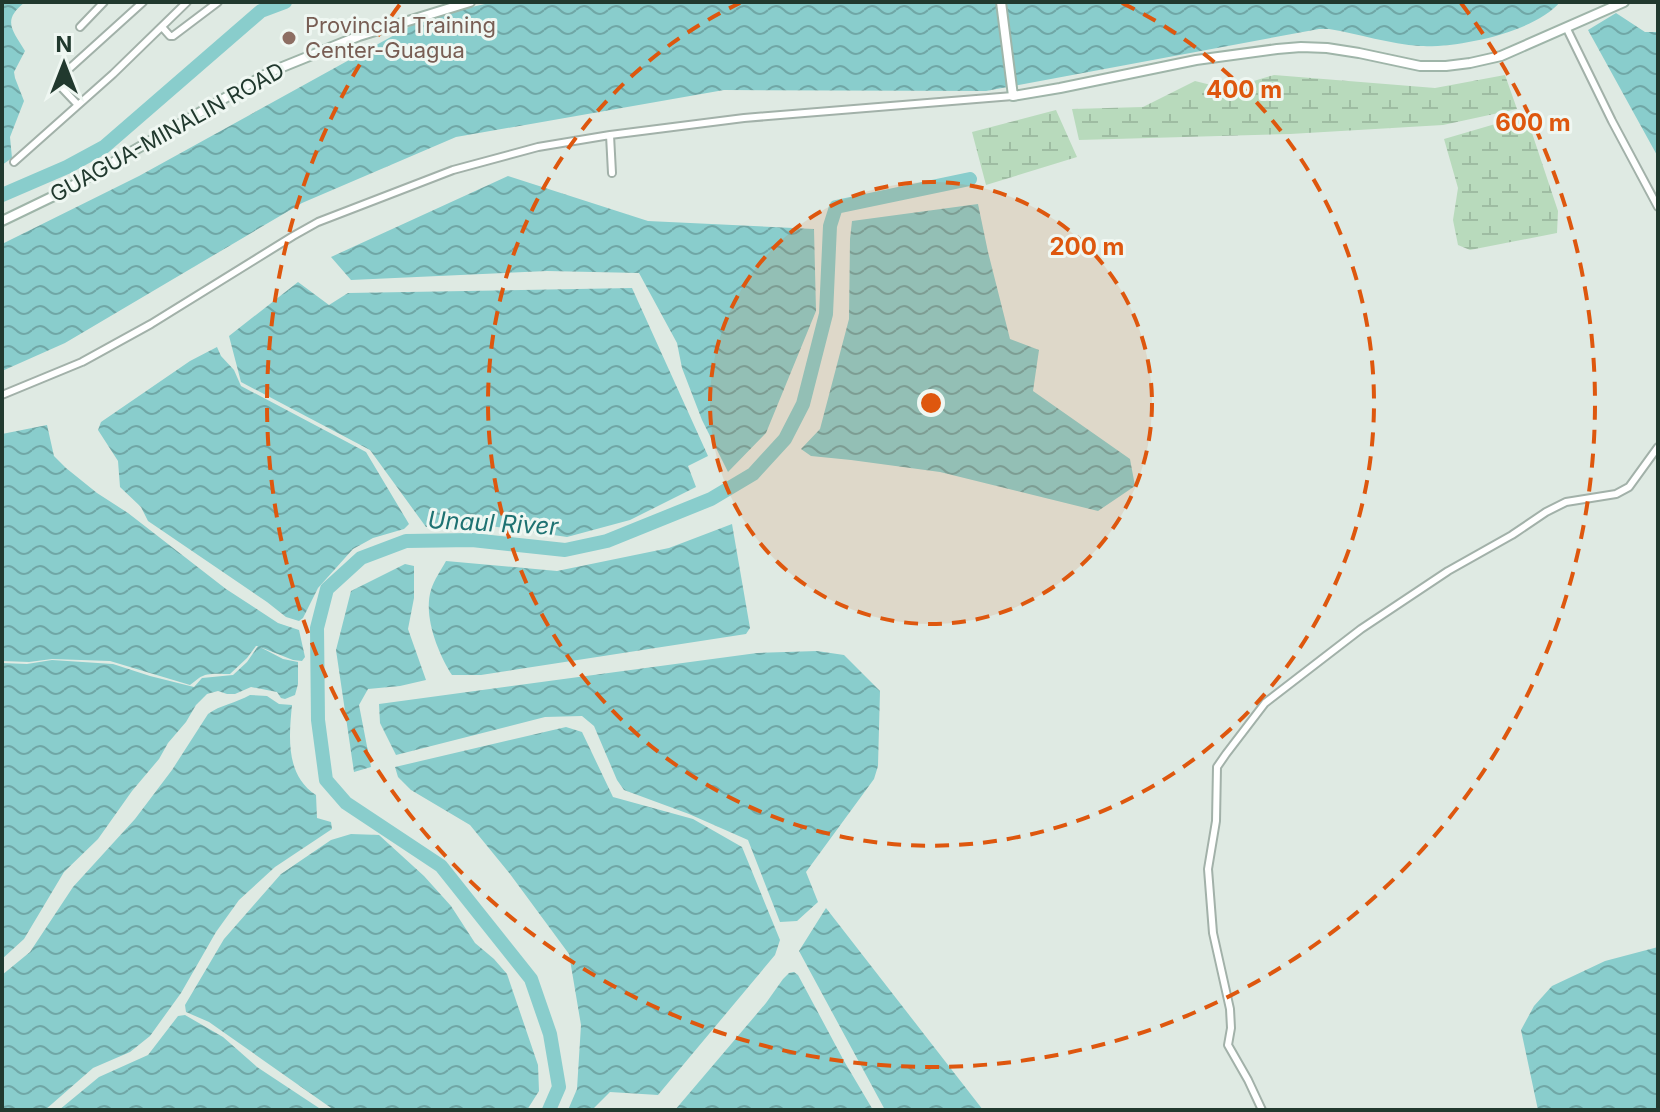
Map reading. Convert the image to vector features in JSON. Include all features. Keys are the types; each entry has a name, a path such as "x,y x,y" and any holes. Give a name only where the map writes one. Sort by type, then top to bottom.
{"main road":[{"name":"GUAGUA-MINALIN ROAD","path":"2,221 60,193 270,72 359,36 470,2"},
{"path":"1001,2 1012,92 1046,91 1196,60 1301,47 1359,53 1420,66 1446,66 1501,56 1624,2"}],"street":[{"path":"80,27 104,2"},
{"path":"78,105 61,87 60,77 143,2"},
{"path":"14,162 187,2"},
{"path":"162,27 173,36 218,2"},
{"path":"1566,27 1658,207"},
{"path":"2,395 82,362 151,324 318,222 453,170 538,147 610,135 744,118 1012,92"},
{"path":"610,135 612,173"},
{"path":"1262,1110 1228,1045 1230,1009 1213,933 1208,869 1216,821 1217,767 1265,703 1361,629 1448,571 1546,512 1566,502 1616,494 1629,487 1658,447"}],"green space":[{"path":"1274,75 1435,88 1505,75 1517,109 1443,125 1290,134 1079,140 1072,109 1143,107 1195,81 1227,89"},
{"path":"1056,110 1077,157 986,185 972,132"},
{"path":"1526,115 1558,211 1557,233 1470,250 1458,245 1453,220 1458,188 1444,139"}],"water":[{"path":"2,2 25,2 11,20 13,31 25,51 14,72 24,101 10,137 12,158 2,165"},
{"path":"494,2 1560,2 1548,13 1515,30 1455,44 1409,45 1319,29 986,91 724,90 456,137 302,203 65,343 2,371 2,244 139,176 427,17"},
{"path":"1616,13 1645,32 1658,32 1658,157 1588,30"},
{"path":"508,176 648,221 814,229 816,311 766,433 728,472 702,420 682,368 677,343 639,273 547,271 351,280 331,257"},
{"path":"978,204 1010,339 1039,350 1033,391 1130,459 1135,486 1098,511 940,472 811,456 801,449 820,429 849,319 852,221"},
{"path":"298,282 329,305 348,293 632,288 708,456 688,466 696,487 630,520 567,537 490,526 426,527 370,450 241,382 229,336"},
{"path":"217,347 234,370 241,386 366,452 409,524 404,529 373,538 353,549 318,588 299,621 286,617 148,521 141,507 120,487 118,461 98,430 101,422 190,361"},
{"path":"47,425 54,456 66,468 226,589 278,623 299,630 305,657 302,661 293,660 260,647 283,659 298,662 295,695 285,699 277,692 251,687 235,694 218,691 207,694 98,839 64,872 24,939 2,959 2,663 27,664 52,660 113,664 194,687 202,678 233,675 258,646 230,674 206,675 190,685 110,661 52,659 2,661 2,434"},
{"path":"732,524 750,628 746,634 481,675 452,675 442,656 430,623 429,600 446,561 557,571 669,548"},
{"path":"405,564 414,566 414,598 408,629 426,680 368,689 359,705 371,767 354,772 336,650 351,591"},
{"path":"817,651 844,655 880,691 878,766 874,779 806,872 818,902 797,921 780,922 748,840 624,790 594,726 582,716 545,717 396,755 380,723 379,704 757,653"},
{"path":"250,695 267,696 279,704 292,705 290,742 294,766 306,787 316,795 317,818 331,822 332,829 275,867 239,900 150,1036 130,1052 93,1068 45,1110 2,1110 2,975 30,952 73,887 135,819 172,770 208,714"},
{"path":"566,727 582,732 613,797 693,819 742,847 780,940 775,955 658,1095 610,1092 592,1110 568,1110 577,1089 581,1025 569,954 470,825 411,790 398,777 395,767"},
{"path":"351,834 379,835 424,876 451,906 475,943 507,974 538,1065 539,1091 527,1110 334,1110 209,1022 186,1012 185,1005 224,939 281,874 331,840"},
{"path":"826,908 983,1110 885,1110 799,951"},
{"path":"1658,947 1658,1110 1538,1110 1521,1030 1534,1006 1552,986 1605,961"},
{"path":"794,972 873,1110 675,1110 783,979"},
{"path":"185,1015 223,1037 257,1067 322,1110 59,1110 99,1077 148,1055 178,1016"}],"waterway":[{"path":"2,195 104,147 261,11 285,2"},
{"name":"Unaul River","path":"549,1110 559,1087 550,1034 531,979 441,866 346,803 326,780 318,720 317,628 327,589 361,558 406,541 472,540 565,550 607,541 711,499 753,474 785,439 803,404 826,314 830,226 836,207 970,179"}],"place":[{"name":"Provincial Training Center-Guagua","path":"289,38"}]}
